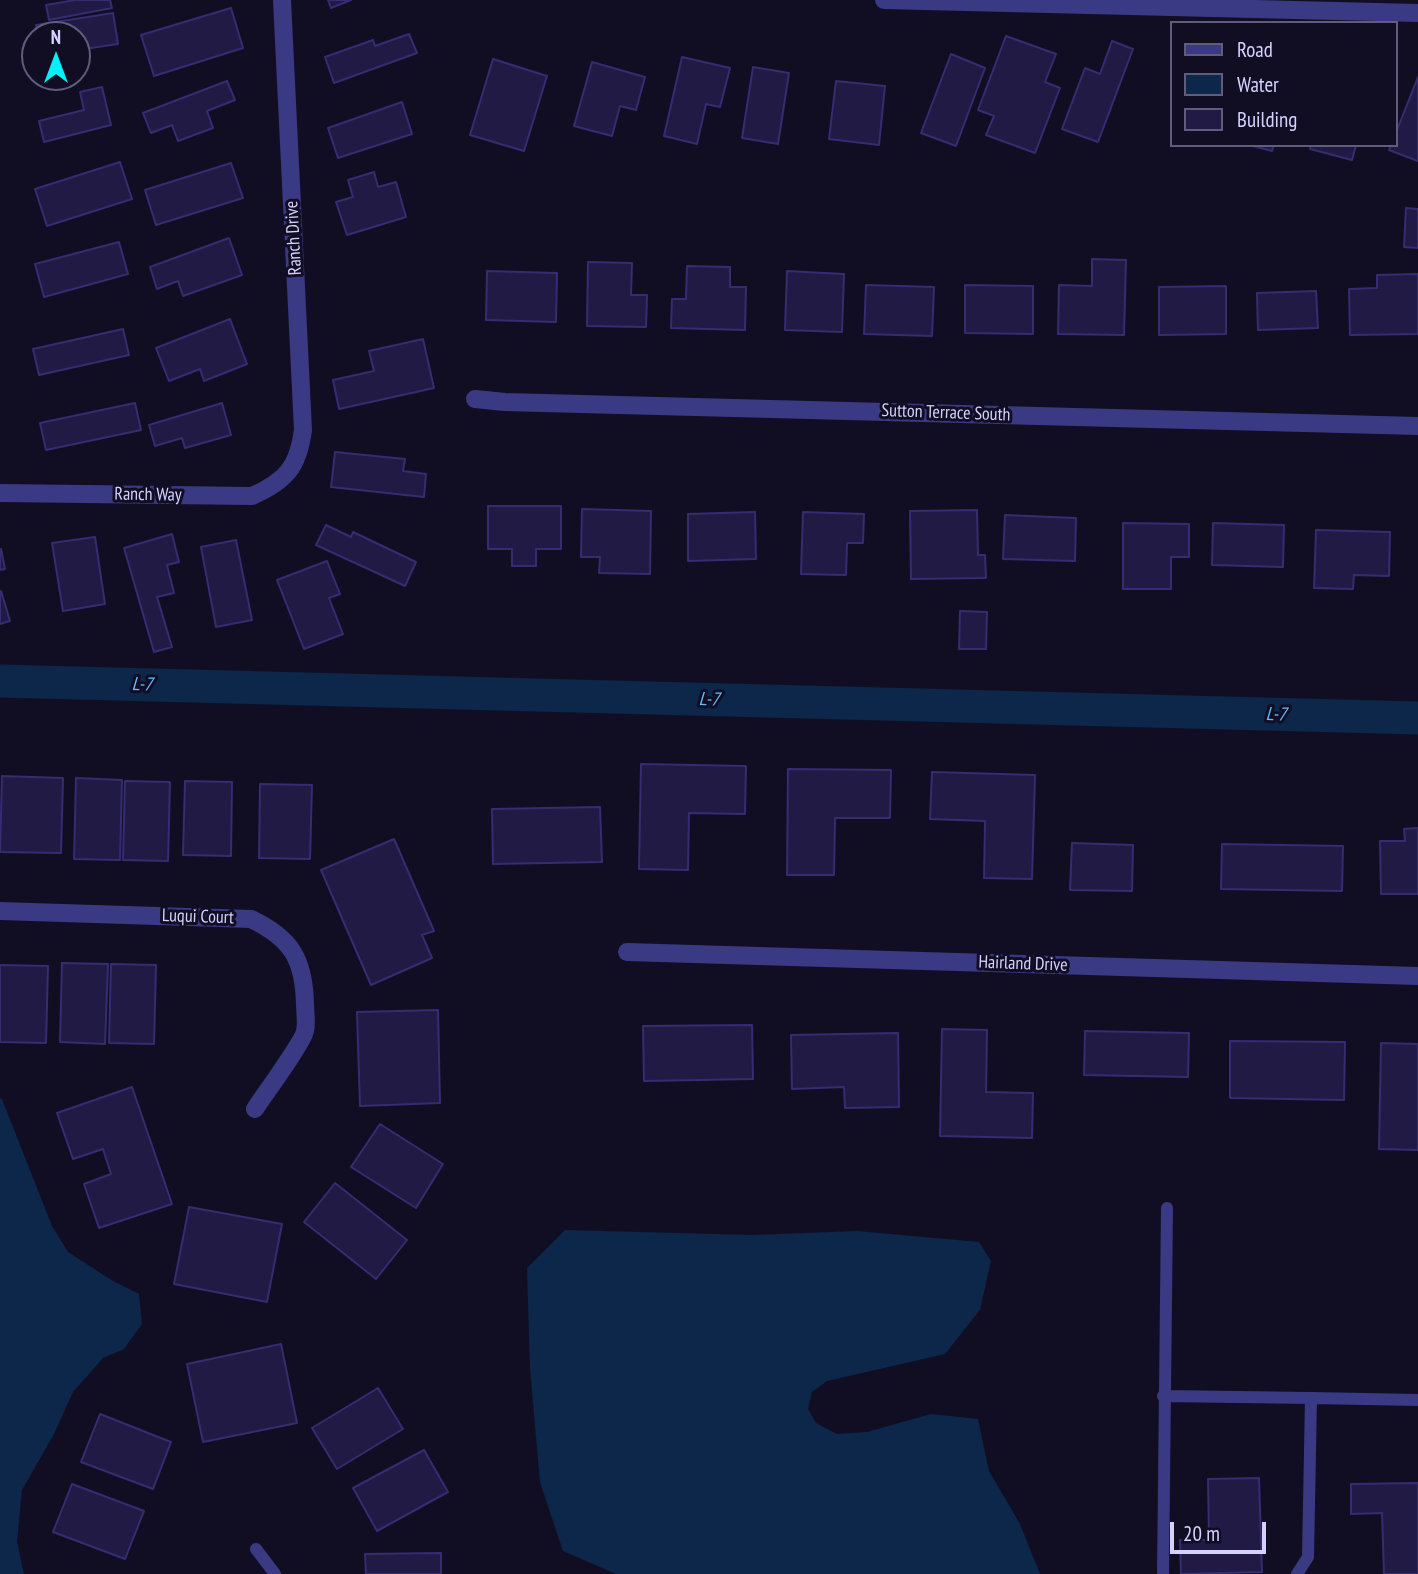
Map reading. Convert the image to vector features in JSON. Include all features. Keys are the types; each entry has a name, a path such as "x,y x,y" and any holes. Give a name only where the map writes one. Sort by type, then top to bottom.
{"street":[{"name":"Ranch Drive","path":"282,0 303,430 300,453 289,472"},
{"path":"884,0 1418,13"},
{"name":"Sutton Terrace South","path":"475,399 1418,426"},
{"name":"Ranch Way","path":"0,493 252,496 272,488 289,472"},
{"name":"Luqui Court","path":"0,911 251,919 272,929 289,945 301,965 306,1033 255,1109"},
{"name":"Hairland Drive","path":"628,952 1418,976"}],"lane":[{"path":"1163,1574 1167,1208"},
{"path":"1163,1396 1418,1400"},
{"path":"1297,1574 1308,1557 1311,1398"},
{"path":"256,1549 275,1574"}],"water":[{"path":"0,1098 52,1226 68,1252 139,1294 142,1324 124,1349 103,1358 73,1392 54,1434 22,1490 17,1542 24,1574 0,1574"},
{"path":"565,1230 753,1235 857,1231 979,1242 991,1261 980,1310 945,1354 827,1381 812,1392 808,1409 816,1423 837,1434 867,1432 931,1414 978,1419 989,1471 1020,1524 1040,1574 616,1574 563,1551 540,1482 530,1369 527,1268"}],"building":[{"path":"75,0 110,0 112,8 49,20 46,5"},
{"path":"328,0 351,0 331,8"},
{"path":"231,8 243,48 154,76 141,35"},
{"path":"113,13 118,44 91,48 91,21 62,21"},
{"path":"409,34 417,53 334,83 325,57 373,40 375,46"},
{"path":"1006,36 1056,54 1045,82 1060,88 1035,153 986,135 994,116 978,110"},
{"path":"1112,41 1133,49 1098,142 1062,129 1085,68 1100,74"},
{"path":"951,54 985,68 956,146 921,133"},
{"path":"682,57 730,68 720,107 706,104 697,144 664,136"},
{"path":"493,59 547,76 524,151 470,135"},
{"path":"592,62 645,77 636,110 620,106 612,136 574,126"},
{"path":"753,67 789,73 778,144 742,138"},
{"path":"1418,77 1418,161 1389,150 1390,147 1397,147 1397,130"},
{"path":"227,81 235,100 207,111 213,128 178,141 172,125 151,133 143,113"},
{"path":"836,81 885,86 879,145 829,139"},
{"path":"102,87 111,125 44,142 39,121 84,110 80,92"},
{"path":"402,102 412,134 338,158 328,128"},
{"path":"1257,147 1273,147 1272,151"},
{"path":"1310,147 1355,147 1352,160"},
{"path":"120,162 132,199 47,226 35,189"},
{"path":"231,163 243,198 156,225 145,190"},
{"path":"374,172 378,187 396,182 406,217 347,235 336,202 353,197 348,180"},
{"path":"1406,208 1418,209 1418,248 1404,247"},
{"path":"229,238 242,275 183,296 178,281 157,289 150,267"},
{"path":"119,242 128,274 44,297 35,264"},
{"path":"1092,259 1126,260 1124,335 1058,334 1059,285 1092,286"},
{"path":"588,262 632,263 631,295 647,295 646,327 587,326"},
{"path":"687,266 730,267 730,287 746,287 745,330 671,328 672,299 686,299"},
{"path":"487,271 557,273 556,322 486,320"},
{"path":"787,271 844,274 842,332 785,330"},
{"path":"1418,274 1418,334 1350,335 1349,289 1377,288 1377,275"},
{"path":"866,285 934,287 932,336 864,334"},
{"path":"965,285 1033,286 1033,334 965,333"},
{"path":"1226,286 1226,334 1159,335 1159,287"},
{"path":"1316,291 1318,328 1258,330 1257,293"},
{"path":"230,319 247,364 204,381 200,369 169,381 156,348"},
{"path":"123,329 129,355 39,375 33,349"},
{"path":"423,339 434,388 339,409 333,380 374,371 369,351"},
{"path":"135,403 141,430 46,450 40,423"},
{"path":"222,403 231,435 185,448 182,438 155,446 149,425"},
{"path":"335,452 405,459 403,471 426,474 424,497 331,487"},
{"path":"488,506 561,506 561,549 536,549 536,566 512,566 512,549 488,549"},
{"path":"582,509 651,511 650,574 599,573 600,557 581,557"},
{"path":"977,510 978,555 985,555 986,578 911,579 910,511"},
{"path":"755,512 756,559 688,561 688,514"},
{"path":"803,512 864,514 863,543 847,543 846,575 801,574"},
{"path":"1005,515 1076,518 1075,561 1003,559"},
{"path":"1123,523 1189,524 1189,557 1171,557 1171,589 1123,589"},
{"path":"1213,523 1284,525 1283,567 1212,565"},
{"path":"326,525 351,537 353,532 416,562 405,586 316,545"},
{"path":"1316,530 1390,532 1389,576 1354,575 1353,589 1314,588"},
{"path":"172,534 179,562 167,565 174,593 157,597 172,647 154,652 124,548"},
{"path":"95,537 105,604 63,611 52,543"},
{"path":"236,540 252,620 216,627 201,547"},
{"path":"0,550 5,569 0,570"},
{"path":"327,561 340,594 329,598 343,634 304,649 277,580"},
{"path":"0,592 10,621 0,624"},
{"path":"960,611 987,612 986,649 959,649"},
{"path":"641,764 746,766 745,814 689,813 688,870 639,869"},
{"path":"788,769 891,770 890,818 835,818 834,875 787,875"},
{"path":"932,772 1035,775 1032,879 984,878 985,821 930,819"},
{"path":"2,776 63,778 61,853 0,852"},
{"path":"76,778 122,780 120,860 74,859"},
{"path":"125,781 170,782 168,861 123,860"},
{"path":"185,781 232,782 231,856 183,855"},
{"path":"260,784 312,785 310,859 259,858"},
{"path":"600,807 602,862 493,864 492,809"},
{"path":"1418,828 1418,894 1381,894 1380,841 1405,841 1404,829"},
{"path":"394,839 434,931 422,935 432,958 371,985 321,870"},
{"path":"1072,843 1133,845 1132,891 1070,890"},
{"path":"1222,844 1343,846 1342,891 1221,889"},
{"path":"62,963 108,964 105,1044 60,1042"},
{"path":"111,964 156,965 154,1044 109,1043"},
{"path":"0,965 48,966 46,1043 0,1042"},
{"path":"438,1010 440,1103 360,1106 357,1012"},
{"path":"752,1025 753,1079 644,1081 643,1026"},
{"path":"942,1029 987,1030 986,1092 1033,1093 1032,1138 940,1136"},
{"path":"1085,1031 1189,1033 1188,1077 1084,1075"},
{"path":"898,1033 899,1107 845,1108 844,1087 792,1089 791,1035"},
{"path":"1230,1041 1345,1042 1344,1100 1230,1098"},
{"path":"1381,1043 1418,1044 1418,1150 1379,1149"},
{"path":"132,1087 172,1204 99,1228 84,1184 111,1174 103,1149 73,1159 57,1113"},
{"path":"380,1124 443,1164 416,1208 351,1167"},
{"path":"335,1183 407,1240 376,1279 304,1222"},
{"path":"189,1207 282,1224 267,1302 174,1284"},
{"path":"281,1344 297,1423 203,1442 187,1364"},
{"path":"378,1388 403,1429 337,1469 312,1428"},
{"path":"100,1414 171,1442 153,1489 81,1462"},
{"path":"424,1450 448,1492 377,1531 353,1488"},
{"path":"1259,1478 1262,1572 1181,1574 1180,1540 1209,1540 1208,1479"},
{"path":"1418,1483 1418,1574 1384,1574 1382,1513 1351,1514 1351,1484"},
{"path":"72,1484 144,1511 125,1559 53,1532"},
{"path":"441,1553 441,1574 366,1574 365,1554"}],"waterway":[{"name":"L-7","path":"0,681 1418,718"}]}
